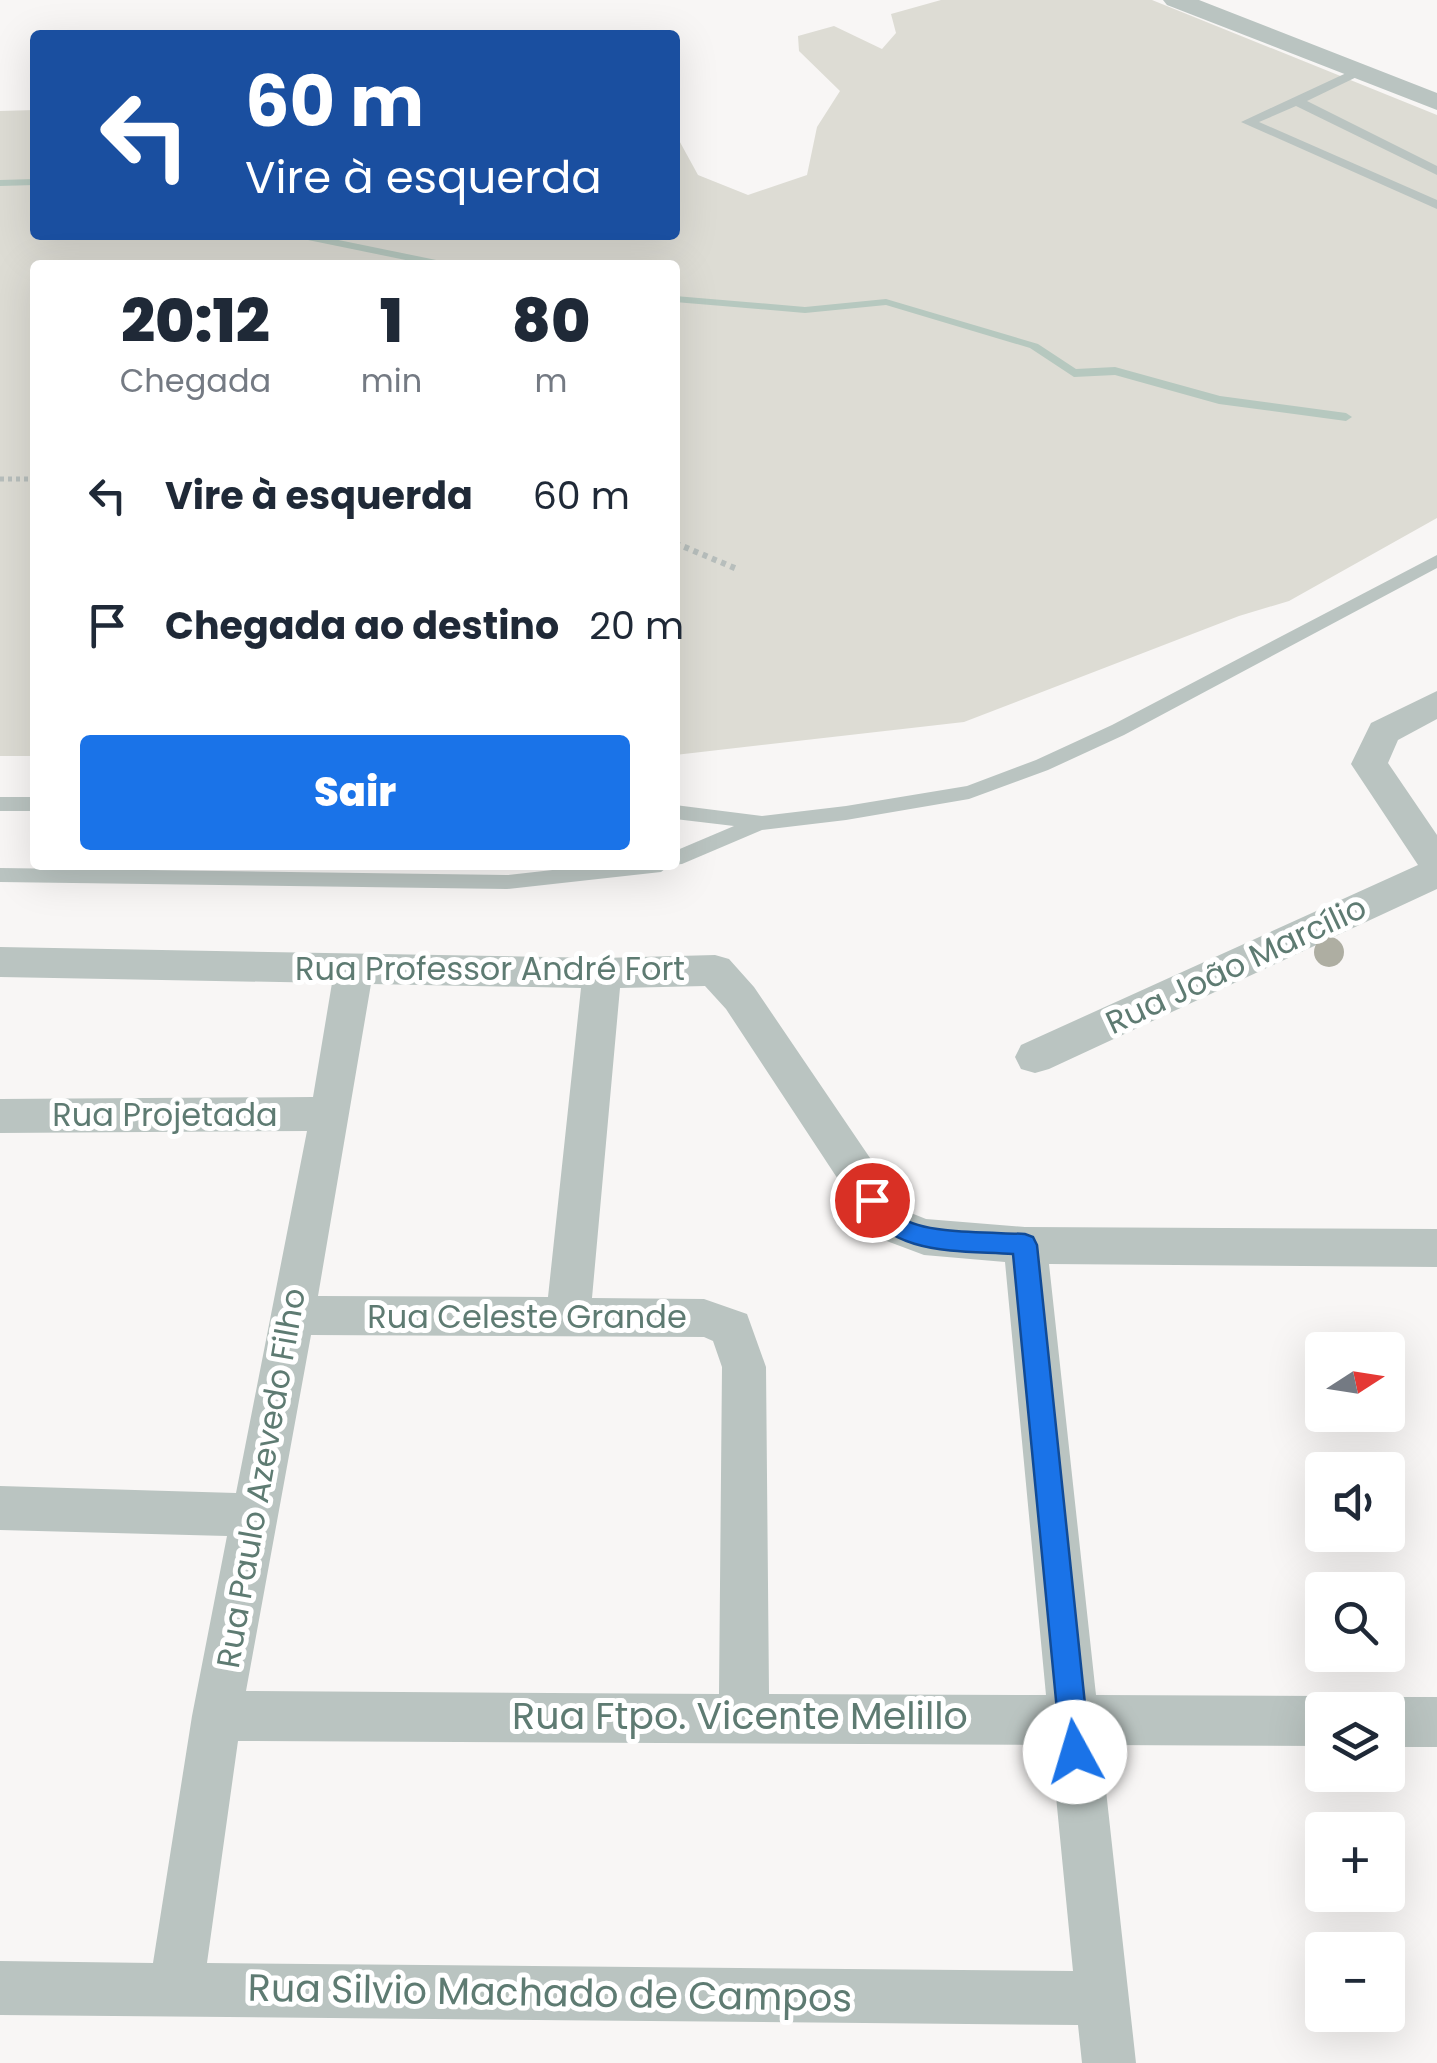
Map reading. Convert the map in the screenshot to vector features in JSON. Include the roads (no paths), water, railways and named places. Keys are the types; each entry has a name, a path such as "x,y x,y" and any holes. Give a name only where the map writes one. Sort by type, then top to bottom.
{"street":[{"path":"1176,0 1437,102"},
{"path":"1437,703 1384,732 1369,764 1437,864"},
{"name":"Rua João Marcílio","path":"1035,1057 1437,873"},
{"name":"Rua Professor André Fort","path":"0,962 602,972 715,970 740,998 891,1224 924,1237 1025,1245"},
{"name":"Rua Paulo Azevedo Filho","path":"176,1989 252,1515 331,1114 354,968"},
{"path":"568,1320 602,972"},
{"name":"Rua Projetada","path":"0,1116 331,1114"},
{"path":"1109,2063 1025,1245 1437,1248"},
{"name":"Rua Celeste Grande","path":"290,1315 704,1318 732,1328 744,1366 744,1716"},
{"path":"0,1508 252,1515"},
{"name":"Rua Ftpo. Vicente Melillo","path":"217,1716 1305,1720"},
{"path":"1405,1722 1437,1722"},
{"name":"Rua Silvio Machado de Campos","path":"0,1988 1100,1998"}],"lane":[{"path":"1360,72 1248,122 1437,205"},
{"path":"1297,101 1437,170"},
{"path":"680,813 762,822 846,813 969,792 1042,765 1118,730 1437,561"},
{"path":"0,804 30,804"},
{"path":"680,857 762,822"},
{"path":"0,875 507,882 616,870"}],"waterway":[{"path":"0,183 30,182"},
{"path":"323,240 421,260"},
{"path":"680,299 805,310 886,302 1034,346 1074,373 1115,371 1219,400 1346,417"}]}
